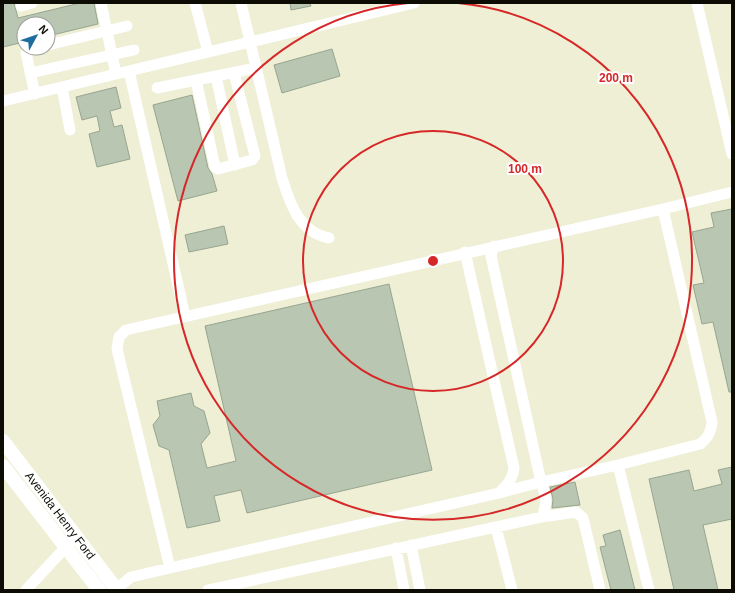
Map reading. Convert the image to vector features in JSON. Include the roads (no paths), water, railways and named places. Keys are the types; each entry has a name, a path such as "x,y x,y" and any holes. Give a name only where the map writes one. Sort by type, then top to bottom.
{"main road":[{"name":"Avenida Henry Ford","path":"3,441 7,456 76,536 116,590"},
{"name":"Avenida Henry Ford","path":"3,466 99,590"}],"street":[{"path":"101,3 116,74"},
{"path":"195,3 208,52"},
{"path":"241,3 282,178 290,204 303,225 321,237 329,238"},
{"path":"3,101 414,3"},
{"path":"697,3 732,154"},
{"path":"56,43 128,26"},
{"path":"30,73 134,50"},
{"path":"27,56 35,94"},
{"path":"157,88 256,68"},
{"path":"128,71 185,316"},
{"path":"196,80 215,167 218,169 252,160 255,156 234,72"},
{"path":"216,76 235,165"},
{"path":"62,87 70,130"},
{"path":"170,568 117,349 117,343 122,333 126,330 732,192"},
{"path":"116,590 131,577 499,493 700,444 707,439 712,422 663,208"},
{"path":"494,246 490,256 541,482 546,498 546,506 542,517"},
{"path":"465,252 514,468 514,473 510,480 499,493"},
{"path":"618,465 649,590"},
{"path":"208,590 542,517 576,512 583,518 600,590"},
{"path":"496,527 512,590"},
{"path":"26,590 76,536"},
{"path":"410,545 420,590"},
{"path":"396,548 404,590"}]}
